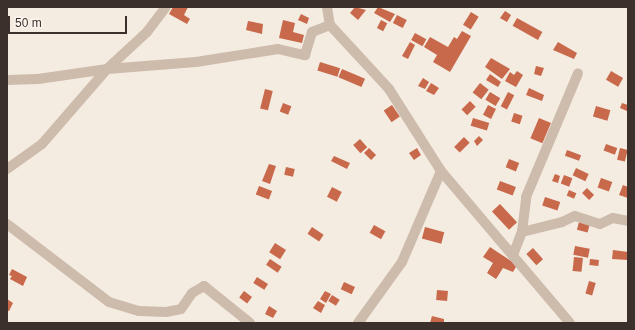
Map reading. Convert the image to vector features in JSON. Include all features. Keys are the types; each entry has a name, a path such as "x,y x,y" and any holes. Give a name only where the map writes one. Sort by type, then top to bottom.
{"street":[{"path":"7,169 42,144 107,69 147,32 166,7"},
{"path":"327,7 330,25 389,89 440,171 570,323"},
{"path":"7,80 38,80 107,69 196,62 278,49 305,55 312,32 330,25"},
{"path":"513,255 522,232 526,197 578,73"},
{"path":"358,323 402,262 440,171"},
{"path":"522,232 562,222 575,216 600,224 613,218 628,221"},
{"path":"7,224 109,302 139,311 166,312 181,308 192,294 204,286 250,323"},
{"path":"7,232 18,233"},
{"path":"555,307 558,323"}],"building":[{"path":"173,7 188,7 184,15 190,19 187,24 169,14"},
{"path":"355,7 366,10 358,20 350,13"},
{"path":"378,7 395,14 390,22 374,13"},
{"path":"505,11 511,15 507,22 500,18"},
{"path":"471,12 479,17 471,29 463,25"},
{"path":"301,14 309,18 307,24 298,20"},
{"path":"397,15 407,20 403,28 393,23"},
{"path":"517,18 542,32 538,40 513,26"},
{"path":"283,20 295,23 293,32 304,35 302,43 279,38"},
{"path":"381,20 387,23 383,31 377,28"},
{"path":"248,21 263,24 262,34 246,30"},
{"path":"462,31 471,36 450,72 433,62 437,55 424,47 430,37 448,47 454,37 457,39"},
{"path":"415,33 426,39 422,46 411,40"},
{"path":"410,42 415,45 408,59 402,56"},
{"path":"558,42 577,53 574,59 553,50"},
{"path":"491,58 510,69 502,79 485,67"},
{"path":"320,62 340,68 337,77 317,71"},
{"path":"536,66 544,68 541,76 534,74"},
{"path":"342,69 365,79 361,87 338,77"},
{"path":"517,71 523,75 516,87 505,81 510,72 514,75"},
{"path":"611,71 623,78 618,87 606,80"},
{"path":"490,74 501,82 498,87 486,80"},
{"path":"423,78 429,82 425,89 418,86"},
{"path":"431,83 439,88 434,95 426,91"},
{"path":"480,83 489,90 481,99 473,92"},
{"path":"529,88 544,95 542,101 526,95"},
{"path":"265,89 273,91 268,110 260,108"},
{"path":"490,92 500,98 496,106 485,100"},
{"path":"508,92 514,95 507,109 501,106"},
{"path":"470,101 476,107 467,115 462,109"},
{"path":"283,103 291,106 288,115 280,111"},
{"path":"622,103 628,105 627,111 620,108"},
{"path":"392,105 400,117 392,122 384,111"},
{"path":"488,105 496,109 491,119 483,115"},
{"path":"596,106 610,110 607,121 593,117"},
{"path":"514,113 523,116 520,124 511,122"},
{"path":"473,118 489,123 487,131 471,126"},
{"path":"539,118 551,123 542,143 530,138"},
{"path":"479,136 483,140 477,146 474,141"},
{"path":"464,137 470,143 460,153 454,147"},
{"path":"360,139 367,147 360,153 353,145"},
{"path":"606,144 617,148 615,155 604,151"},
{"path":"369,148 376,155 371,160 364,153"},
{"path":"417,148 421,155 414,160 409,153"},
{"path":"620,148 628,150 625,162 617,160"},
{"path":"567,150 581,155 579,161 565,156"},
{"path":"334,156 350,163 347,169 331,161"},
{"path":"509,159 519,163 516,171 506,167"},
{"path":"269,164 276,166 270,184 262,181"},
{"path":"286,167 295,169 293,177 284,175"},
{"path":"576,168 589,174 585,181 573,175"},
{"path":"555,174 560,176 558,183 552,181"},
{"path":"564,175 572,178 569,187 561,183"},
{"path":"601,178 612,182 609,192 598,187"},
{"path":"500,181 516,187 513,195 497,189"},
{"path":"623,185 628,187 628,198 619,195"},
{"path":"259,186 272,191 269,199 256,194"},
{"path":"332,187 342,192 337,202 327,197"},
{"path":"587,188 594,195 589,200 582,193"},
{"path":"569,190 576,193 574,199 567,196"},
{"path":"545,197 560,202 557,211 542,206"},
{"path":"500,204 517,222 509,230 492,212"},
{"path":"579,222 590,225 588,233 577,230"},
{"path":"374,225 385,231 381,239 370,233"},
{"path":"312,227 324,235 319,241 308,234"},
{"path":"425,227 444,232 441,244 422,239"},
{"path":"275,243 286,250 280,259 269,252"},
{"path":"575,246 590,249 588,258 573,255"},
{"path":"490,247 517,265 513,272 503,268 496,279 487,273 493,263 483,257"},
{"path":"533,248 543,259 536,265 526,254"},
{"path":"613,250 628,252 628,260 612,259"},
{"path":"574,257 583,258 581,272 573,271"},
{"path":"270,259 282,267 278,273 266,265"},
{"path":"590,259 599,260 598,266 589,265"},
{"path":"12,269 27,277 23,286 10,279 12,276 9,275"},
{"path":"257,277 268,284 264,290 253,283"},
{"path":"589,281 596,283 592,295 585,293"},
{"path":"344,282 355,287 352,294 341,289"},
{"path":"437,290 448,291 447,301 436,300"},
{"path":"244,291 252,297 247,303 239,297"},
{"path":"325,291 331,294 326,303 320,299"},
{"path":"332,295 340,300 336,306 328,301"},
{"path":"7,299 13,303 9,311 7,311"},
{"path":"318,301 325,305 321,313 313,308"},
{"path":"269,306 277,311 273,318 265,314"},
{"path":"432,316 444,319 444,323 430,323"}]}
